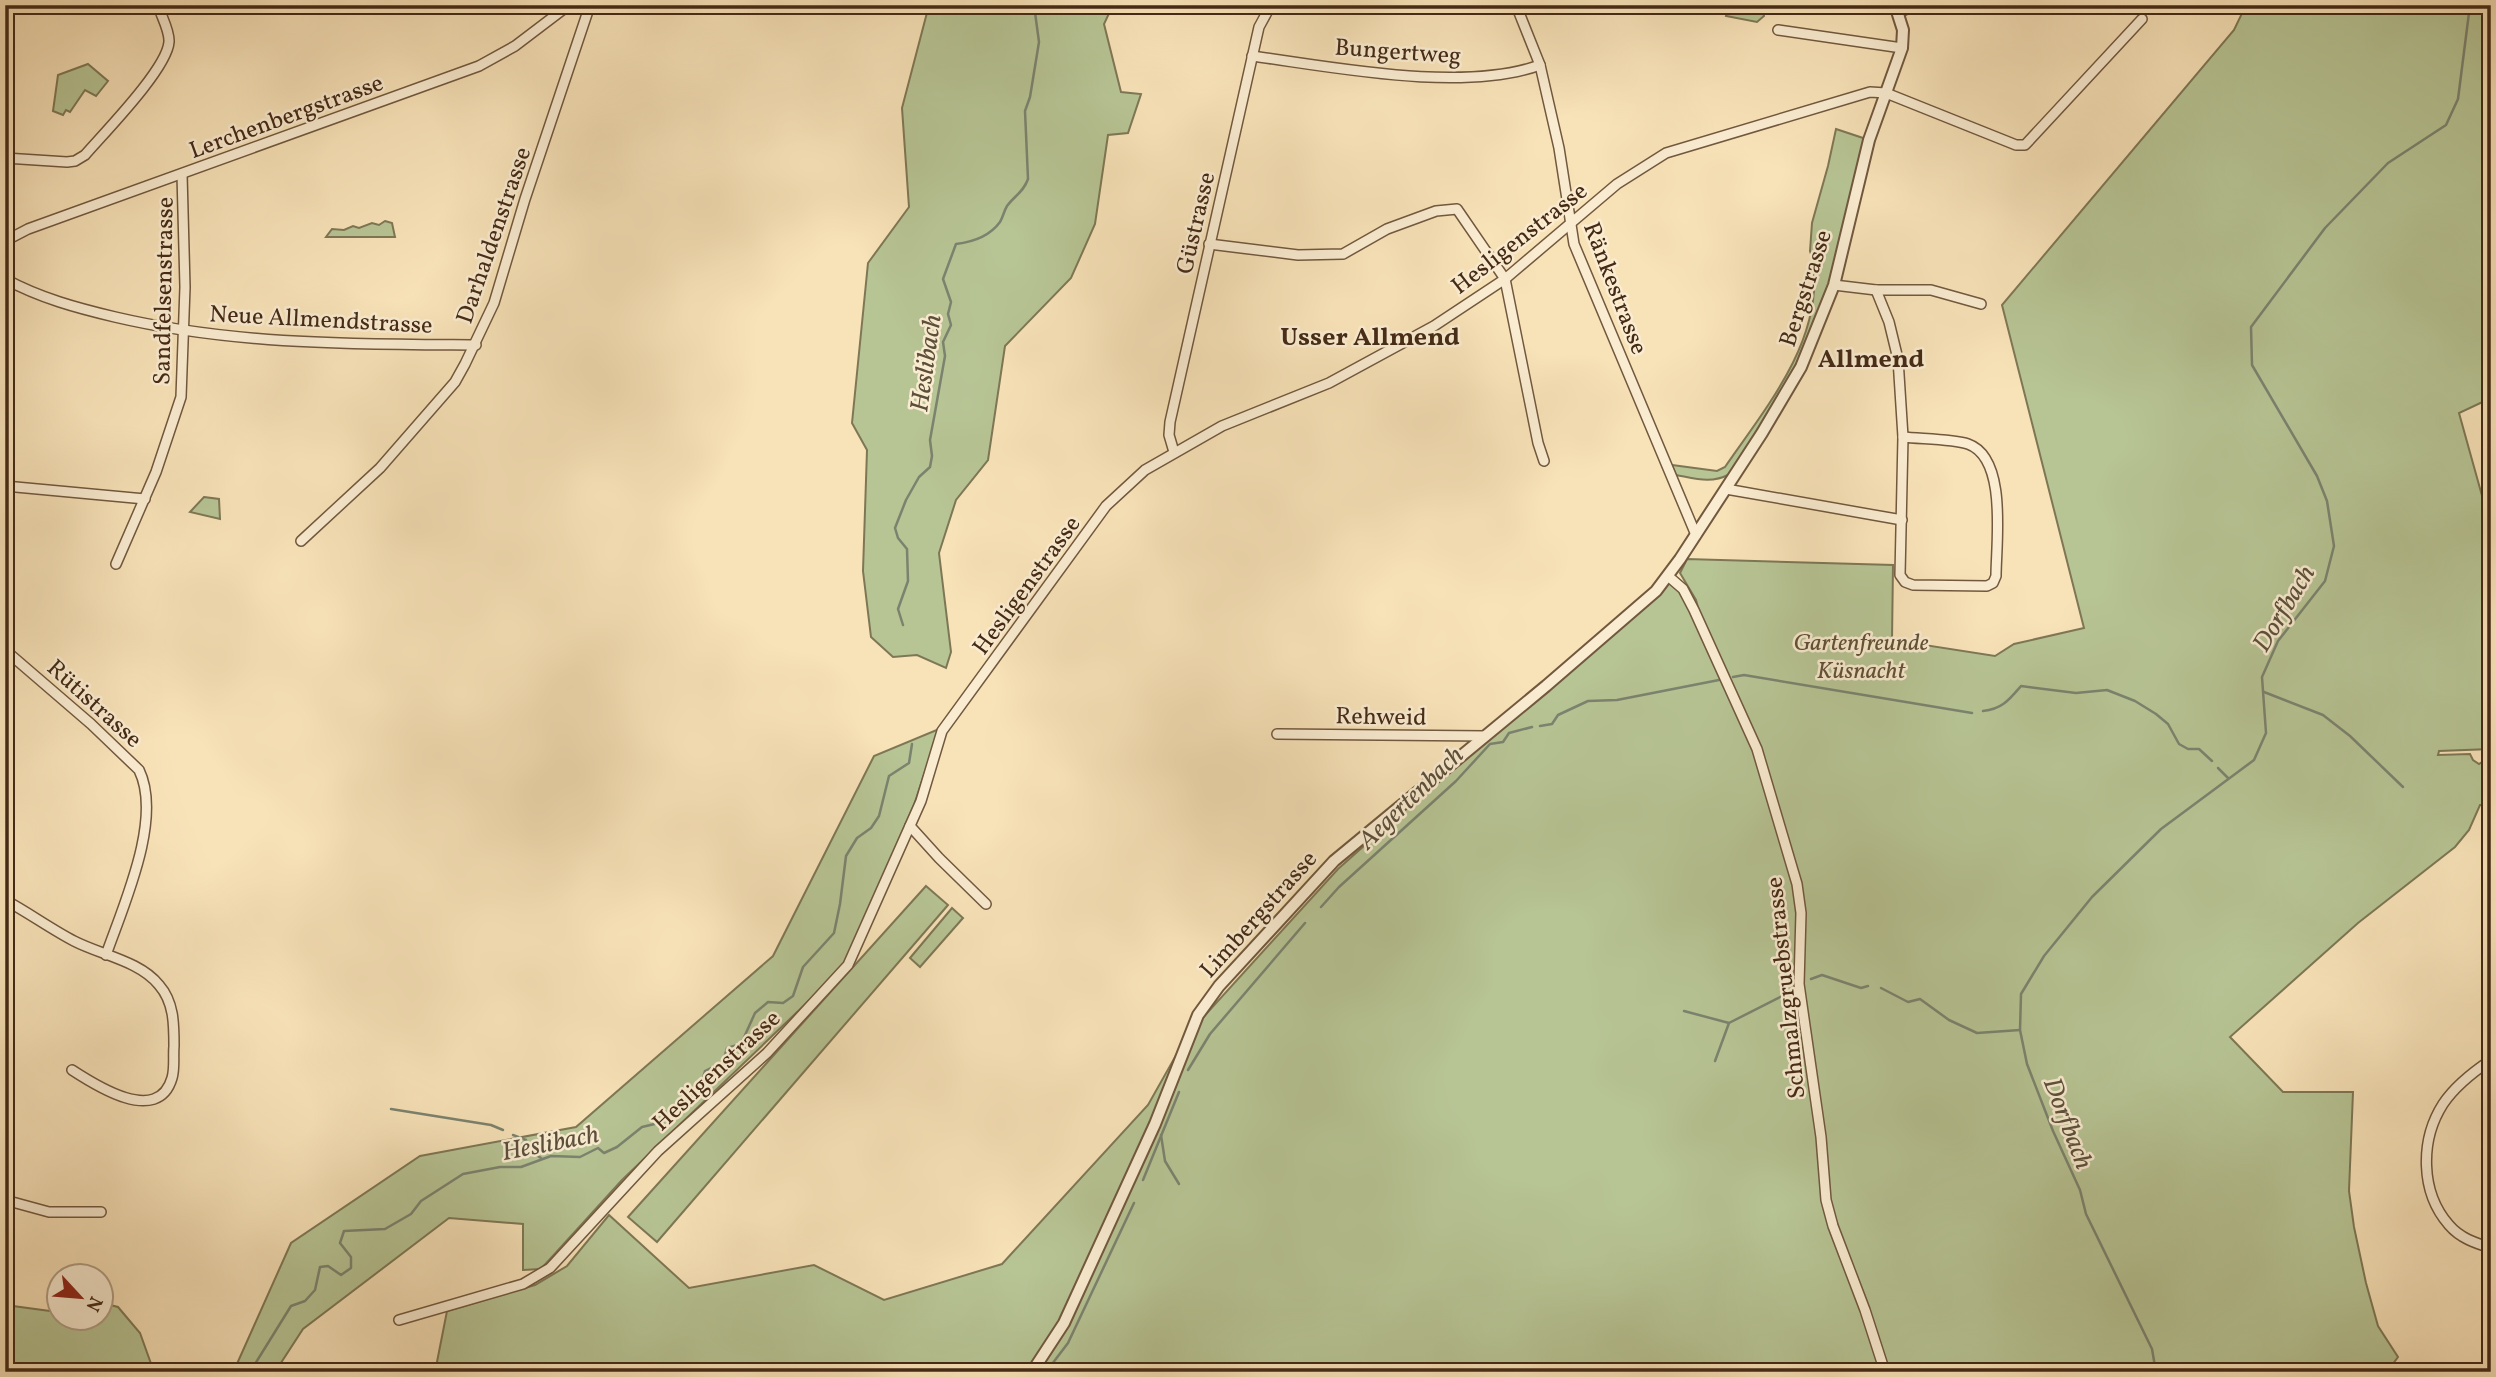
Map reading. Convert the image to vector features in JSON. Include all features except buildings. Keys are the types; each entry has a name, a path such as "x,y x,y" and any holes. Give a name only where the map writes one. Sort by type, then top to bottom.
{"street":[{"path":"5,158 67,162 85,155 134,99 161,62 169,41 158,5"},
{"name":"Lerchenbergstrasse","path":"5,241 28,229 490,62 569,5"},
{"name":"Darhaldenstrasse","path":"300,541 380,468 455,382 476,345 494,303 590,5"},
{"name":"Güstrasse","path":"1174,452 1169,435 1170,422 1259,27 1271,5"},
{"name":"Ränkestrasse","path":"1516,5 1540,65 1559,149 1570,225 1584,269 1696,535"},
{"path":"1897,9 1914,5"},
{"name":"Bergstrasse","path":"1680,559 1801,367 1834,285 1870,139 1902,48 1903,30 1897,9"},
{"path":"1886,93 2016,145 2025,145 2143,19"},
{"path":"1778,30 1902,48"},
{"name":"Bungertweg","path":"1252,56 1439,78 1520,72 1540,65"},
{"name":"Hesligenstrasse","path":"399,1320 523,1284 550,1268 658,1150 767,1053 848,965 921,801 943,731 1106,506 1145,470 1222,426 1329,383 1400,347 1505,279 1617,184 1666,153 1870,92 1886,93"},
{"name":"Sandfelsenstrasse","path":"116,564 145,499 181,397 186,287 182,174"},
{"path":"1209,244 1298,255 1343,254 1387,229 1436,211 1457,209 1505,279 1544,461"},
{"name":"Neue Allmendstrasse","path":"5,279 70,306 183,331 305,342 476,345"},
{"path":"1834,285 1876,290 1931,290 1981,304"},
{"path":"1876,290 1889,322 1898,359 1903,437 1900,575 1905,582 1913,585 1987,586 1993,583 1996,576 1997,494 1989,460 1968,444 1903,437"},
{"path":"5,486 145,499"},
{"path":"1726,489 1902,520"},
{"name":"Limbergstrasse","path":"1032,1372 1064,1323 1128,1188 1198,1015 1219,986 1334,861 1646,600 1680,559"},
{"name":"Schmalzgruebstrasse","path":"1668,576 1683,589 1694,610 1757,749 1797,884 1801,912 1799,984 1821,1137 1826,1200 1885,1372"},
{"name":"Rütistrasse","path":"5,650 91,724 143,777 146,812 143,844 106,955"},
{"name":"Rehweid","path":"1277,734 1485,736"},
{"path":"910,826 986,904"},
{"path":"5,900 74,941 152,976 166,994 174,1021 172,1078 161,1093 138,1101 126,1099 72,1070"},
{"path":"2491,1060 2467,1077 2443,1104 2429,1139 2425,1172 2436,1206 2449,1226 2469,1241 2491,1248"},
{"path":"5,1200 49,1213 101,1212"}],"green space":[{"path":"929,5 1113,5 1104,24 1121,92 1141,94 1128,133 1108,135 1095,224 1071,278 1005,346 988,460 956,500 939,553 951,652 946,668 917,655 893,657 871,637 863,571 867,450 852,423 868,263 909,207 902,108"},
{"name":"Gartenfreunde Küsnacht","path":"2246,5 2491,5 2491,398 2459,413 2491,528 2491,749 2439,751 2438,755 2470,754 2479,764 2491,756 2491,805 2480,805 2469,830 2455,847 2358,923 2230,1037 2283,1092 2353,1092 2349,1191 2354,1227 2378,1326 2398,1357 2390,1368 2397,1372 435,1372 447,1311 535,1285 567,1266 609,1215 689,1288 814,1265 884,1300 1002,1264 1148,1105 1188,1034 1338,869 1668,576 1700,615 1696,600 1680,573 1687,559 1893,565 1892,640 1995,656 2014,644 2084,628 2002,305 2234,30"},
{"path":"1728,8 1763,13 1764,16 1757,22 1726,16"},
{"path":"88,64 108,81 96,96 85,90 70,112 66,110 63,115 53,111 58,75"},
{"path":"1836,129 1869,140 1829,283 1798,363 1730,474 1710,480 1676,475 1672,465 1717,471 1725,467 1772,399 1799,350 1808,325 1814,272 1817,272 1810,251 1812,223"},
{"path":"385,221 392,223 395,237 326,237 332,229 344,230 353,226 359,228 372,223 379,225"},
{"path":"204,497 219,499 220,519 190,512"},
{"path":"939,729 914,805 843,968 622,1180 541,1269 523,1270 523,1224 449,1218 303,1329 275,1372 243,1372 236,1366 291,1243 420,1156 576,1127 773,956 874,756"},
{"path":"926,886 948,905 657,1242 628,1217"},
{"path":"952,908 963,918 920,967 910,958"},
{"path":"5,1305 46,1310 46,1332 116,1332 118,1307 140,1333 154,1372 5,1372"}],"waterway":[{"name":"Heslibach","path":"903,625 898,609 908,581 907,549 898,538 895,528 919,477 930,467 930,440 945,356 943,342 951,325 948,314 951,302 943,279 956,244 974,240 991,231 1000,222 1007,206 1028,179 1025,111 1030,97 1039,42 1034,5"},
{"name":"Dorfbach","path":"2156,1372 2152,1349 2086,1214 2080,1190 2027,1064 2020,1030 2021,994 2044,956 2092,897 2161,829 2254,760 2266,733 2262,677 2278,641 2325,581 2334,546 2327,501 2317,476 2252,365 2251,327 2325,228 2388,163 2446,125 2458,99 2470,5"},
{"name":"Aegertenbach","path":"1733,677 1744,675 1972,713"},
{"name":"Aegertenbach","path":"1540,726 1552,724 1558,715 1588,701 1617,700 1719,680"},
{"name":"Aegertenbach","path":"1983,711 2005,703 2021,686 2076,693 2107,690 2135,701 2156,714 2168,724 2179,744 2188,749 2199,749 2212,761"},
{"path":"2264,692 2323,715 2350,736 2403,787"},
{"name":"Aegertenbach","path":"1321,907 1339,887 1456,781 1490,744 1503,742 1509,733 1532,727"},
{"name":"Heslibach","path":"250,1372 291,1306 305,1301 315,1290 320,1267 328,1266 341,1275 351,1268 351,1257 340,1243 344,1231 385,1229 411,1214 421,1201 463,1174 500,1167 521,1167 551,1156 580,1157 598,1148 604,1153 617,1147 642,1127 663,1122 671,1111 700,1089 705,1071 723,1062 727,1048 741,1044 755,1013 768,1002 783,1003 793,996 803,967 834,933 846,856 857,838 871,828 879,816 889,776 909,763 912,744"},
{"name":"Aegertenbach","path":"2218,768 2228,778"},
{"name":"Aegertenbach","path":"1188,1070 1210,1034 1305,923"},
{"path":"1811,979 1822,975 1861,988 1868,986"},
{"path":"1881,988 1908,1002 1920,999 1949,1020 1977,1033 2020,1030"},
{"path":"1684,1011 1729,1023 1788,993"},
{"path":"1715,1061 1729,1023"},
{"path":"1143,1180 1179,1092"},
{"path":"391,1109 491,1125 503,1130"},
{"path":"513,1135 526,1140 529,1150 541,1158"},
{"path":"1161,1135 1165,1161 1179,1184"},
{"path":"1046,1372 1068,1343 1134,1203"}],"district":[{"name":"Usser Allmend","path":"1370,336"},
{"name":"Allmend","path":"1871,358"}]}
